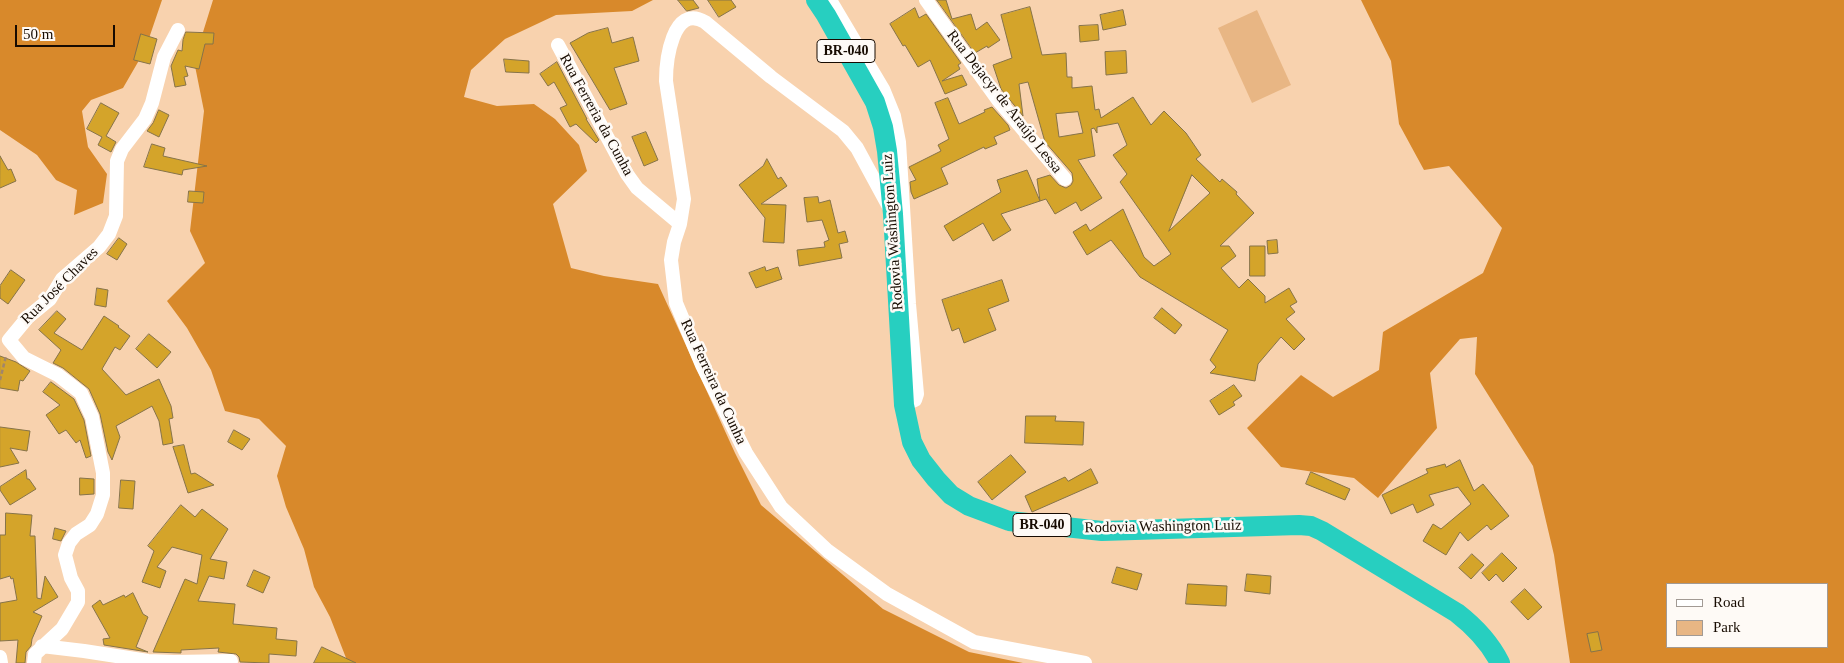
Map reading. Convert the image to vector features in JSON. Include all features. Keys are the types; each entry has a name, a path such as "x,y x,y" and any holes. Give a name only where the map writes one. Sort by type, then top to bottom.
{"highway":[{"name":"Rodovia Washington Luiz","path":"816,0 875,102 883,127 903,305 908,370 904,405 912,442 921,460 951,495 975,508 1009,521 1102,531 1277,525 1311,526 1322,530 1457,613 1485,640 1500,663"}],"street":[{"path":"830,0 883,89 894,116 899,142 903,305"},
{"name":"Rua Dejacyr de Araújo Lessa","path":"926,0 994,94 1065,179"},
{"name":"Rua Ferreira da Cunha","path":"893,214 857,148 843,131 771,77 704,22 695,19 685,21 674,33 670,41 666,64 666,81 684,199 671,260 671,276 676,303 702,365 746,453 781,507 828,551 887,594 974,642 1085,663"},
{"name":"Rua José Chaves","path":"5,338 50,299 62,279 99,247 109,234 116,216 117,161 122,149 145,119 152,103 164,57 178,30"},
{"name":"Rua Ferreria da Cunha","path":"558,45 627,174 637,188 680,224"},
{"path":"5,338 24,358 58,375 80,393 92,417 103,473 103,495 97,514 90,525 76,534 68,543 65,555 71,578 78,591 78,602 62,629 35,654 34,663"},
{"path":"42,646 148,661 231,661"},
{"path":"0,656 1,663"}],"path":[{"path":"0,380 5,338"}],"green space":[{"path":"1257,10 1291,85 1252,103 1218,28"}],"shaded area":[{"path":"0,0 162,0 145,50 123,88 91,100 82,111 88,147 107,174 103,203 74,215 77,190 56,180 37,155 0,130"},
{"path":"213,0 653,0 632,11 556,15 505,39 471,70 464,97 497,106 534,104 555,119 579,145 587,171 553,204 571,268 604,276 658,284 735,453 761,505 883,609 969,652 1023,663 348,663 330,617 314,587 304,549 286,507 277,476 286,446 259,419 225,411 211,370 187,328 167,301 205,263 190,231 204,111 194,61"},
{"path":"1361,0 1844,0 1844,663 1570,663 1554,555 1533,466 1475,374 1477,337 1460,339 1430,373 1437,428 1378,498 1354,478 1281,467 1247,428 1301,375 1333,397 1379,370 1383,332 1483,273 1502,228 1449,166 1424,170 1399,124 1391,61"}],"building":[{"path":"678,0 693,0 699,8 687,11"},
{"path":"708,0 731,0 736,7 719,17"},
{"path":"937,0 946,0 952,19 971,14 976,30 987,22 1000,40 988,48 987,46 975,53"},
{"path":"1030,7 1042,55 1066,53 1067,77 1072,77 1072,88 1092,86 1095,110 1099,109 1101,118 1133,97 1151,125 1164,111 1186,133 1201,155 1196,159 1220,182 1222,179 1237,192 1236,194 1254,213 1220,246 1229,246 1236,256 1221,268 1239,288 1248,279 1265,296 1265,303 1289,288 1297,302 1290,306 1295,312 1286,319 1305,339 1294,350 1281,337 1258,364 1255,381 1210,373 1216,367 1210,360 1228,330 1140,277 1111,240 1087,255 1073,232 1086,224 1090,231 1123,209 1144,257 1154,266 1171,254 1120,182 1127,174 1113,155 1127,145 1118,123 1097,127 1097,133 1094,128 1091,129 1095,156 1078,160 1102,198 1081,211 1076,202 1055,214 1046,199 1040,201 1037,179 1050,175 1059,185 1066,188 1073,181 1072,173 1045,142 1028,82 1019,84 1023,116 1001,89 993,65 1012,58 1001,15","holes":["1078,112 1083,133 1059,137 1056,114","1192,175 1210,193 1169,231"]},
{"path":"915,8 919,18 926,14 961,63 958,65 960,69 942,81 962,75 967,85 945,94 930,60 918,67 905,45 903,46 890,24"},
{"path":"1123,10 1126,25 1103,30 1100,15"},
{"path":"1098,25 1099,40 1080,42 1079,26"},
{"path":"608,28 612,43 633,37 639,61 614,68 627,104 610,110 570,43 588,33"},
{"path":"186,32 214,33 213,44 205,44 199,69 185,66 188,76 184,77 186,85 175,87 171,66 178,50 182,51"},
{"path":"141,34 157,39 150,64 134,60"},
{"path":"1126,51 1127,73 1106,75 1105,52"},
{"path":"504,59 529,61 529,73 506,72"},
{"path":"557,62 599,140 596,143 576,124 570,127 560,108 567,105 554,82 548,86 540,74"},
{"path":"948,98 959,124 992,107 1008,125 1010,130 994,137 997,144 985,149 984,147 941,168 948,184 914,199 910,182 916,180 909,167 941,151 938,145 949,139 935,103"},
{"path":"101,103 119,113 106,136 116,142 111,152 98,145 102,137 87,129"},
{"path":"159,110 169,115 159,137 147,131"},
{"path":"646,132 658,160 644,166 632,137"},
{"path":"152,144 165,148 163,156 207,166 183,170 182,175 144,167"},
{"path":"0,156 8,170 11,169 16,181 0,188"},
{"path":"767,159 778,179 781,177 787,186 761,204 786,205 784,243 763,242 765,218 739,185 763,166"},
{"path":"1027,170 1040,201 1001,214 1011,230 993,241 983,223 953,241 944,226 1001,192 997,180"},
{"path":"189,191 204,192 203,203 188,202"},
{"path":"818,197 819,203 830,200 838,233 845,231 848,242 839,244 842,258 799,266 797,250 825,247 824,242 829,240 822,220 807,222 804,198"},
{"path":"119,238 127,244 117,260 107,254"},
{"path":"1277,240 1278,253 1268,254 1267,241"},
{"path":"1250,246 1265,246 1265,276 1250,276"},
{"path":"765,267 766,271 778,267 782,279 756,288 749,273"},
{"path":"11,270 25,280 8,304 0,298 0,286"},
{"path":"1002,280 1009,301 988,309 996,330 964,343 959,328 952,331 942,300"},
{"path":"97,288 108,290 106,307 95,305"},
{"path":"1162,308 1182,325 1175,334 1154,318"},
{"path":"57,311 66,319 54,333 82,350 104,316 130,336 120,350 115,347 102,369 126,395 159,379 171,406 173,418 169,419 173,443 163,445 159,421 152,406 116,426 120,437 112,460 108,452 100,414 89,389 63,368 53,363 61,350 39,330"},
{"path":"149,334 171,352 157,368 136,349"},
{"path":"0,356 16,362 30,371 23,381 20,380 18,391 0,388"},
{"path":"51,382 74,399 84,420 91,456 86,458 80,440 76,443 66,430 59,434 46,415 60,405 43,392"},
{"path":"1234,385 1242,396 1233,402 1235,405 1219,415 1210,401"},
{"path":"1026,416 1056,416 1055,421 1084,422 1083,445 1025,443"},
{"path":"0,427 30,431 27,451 10,448 19,463 0,467"},
{"path":"234,430 250,439 242,450 228,442"},
{"path":"184,445 191,474 195,473 214,485 188,493 173,447"},
{"path":"1011,455 1026,472 992,500 978,482"},
{"path":"1460,460 1474,491 1483,484 1509,516 1491,530 1487,525 1468,541 1460,532 1446,555 1423,541 1433,524 1441,529 1471,504 1458,487 1429,495 1434,505 1417,513 1413,504 1391,514 1382,495 1428,473 1426,469 1445,464 1446,467"},
{"path":"1091,469 1098,483 1032,512 1025,496 1065,477 1068,481"},
{"path":"26,470 27,479 36,489 10,505 0,487"},
{"path":"1311,472 1350,489 1345,500 1306,484"},
{"path":"80,478 94,479 94,494 80,495"},
{"path":"121,480 135,481 133,509 119,508"},
{"path":"181,505 195,517 202,509 228,529 210,559 227,562 224,579 209,576 198,601 235,604 233,624 277,628 276,639 297,641 296,656 269,654 269,663 240,662 236,654 218,652 219,648 181,650 181,653 153,652 185,579 197,584 202,555 172,547 157,567 166,571 160,588 142,582 154,551 148,546"},
{"path":"6,513 32,515 30,536 35,536 37,598 41,599 45,576 58,597 33,612 42,616 31,646 26,652 25,663 16,663 18,640 0,641 0,603 17,600 13,578 11,579 10,576 0,579 0,535 5,535"},
{"path":"55,528 66,531 61,541 53,539"},
{"path":"1502,553 1517,568 1503,582 1496,574 1489,581 1482,573"},
{"path":"1472,554 1484,565 1471,579 1459,568"},
{"path":"1117,567 1142,574 1137,590 1112,583"},
{"path":"254,570 270,577 263,593 247,586"},
{"path":"1247,574 1271,576 1270,594 1245,591"},
{"path":"1188,584 1227,586 1226,606 1186,604"},
{"path":"1525,589 1542,607 1528,620 1511,602"},
{"path":"133,593 143,614 148,617 136,647 148,652 104,645 103,639 110,638 92,606 100,600 103,605"},
{"path":"1598,632 1602,650 1591,652 1587,634"},
{"path":"322,647 356,663 314,663"}]}
